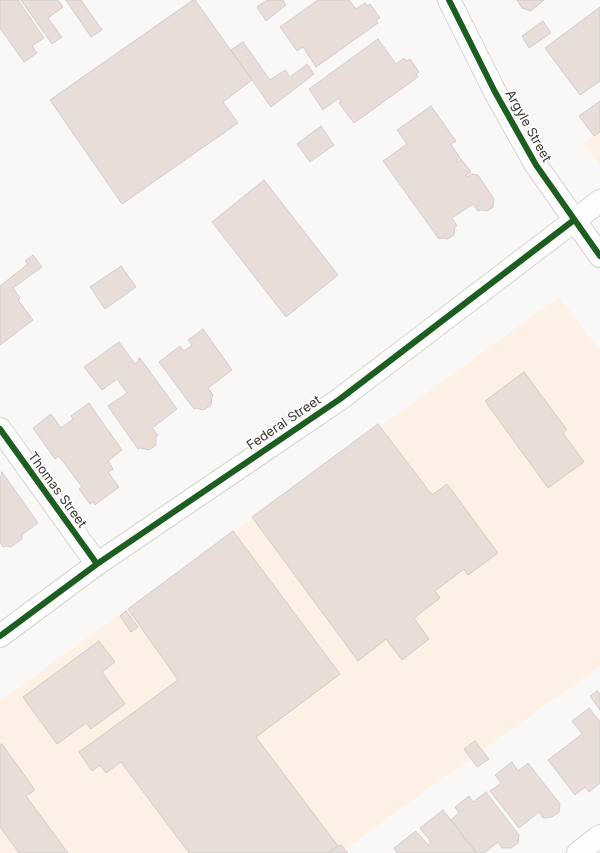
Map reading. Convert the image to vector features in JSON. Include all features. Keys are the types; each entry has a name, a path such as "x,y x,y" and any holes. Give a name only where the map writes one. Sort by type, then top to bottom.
{"street":[{"name":"Argyle Street","path":"449,0 496,92 536,165 600,256"},
{"name":"Federal Street","path":"0,636 97,564 340,399 600,201"},
{"name":"Thomas Street","path":"0,429 97,564"},
{"path":"578,853 600,836"}],"shaded area":[{"path":"600,132 600,166 583,143"},
{"path":"559,297 600,351 600,666 339,853 0,853 0,701"}],"building":[{"path":"0,0 18,0 44,38 32,46 37,53 24,62 0,28"},
{"path":"21,0 58,0 63,7 48,18 62,37 52,44"},
{"path":"66,0 81,0 102,30 91,37"},
{"path":"195,0 252,80 223,102 238,123 122,204 50,100"},
{"path":"267,0 283,0 286,5 266,21 257,7"},
{"path":"318,0 349,0 356,9 365,3 367,6 370,4 380,18 376,20 378,23 316,67 303,47 297,51 280,27"},
{"path":"517,0 544,0 531,11 522,8"},
{"path":"600,7 600,81 580,95 545,48"},
{"path":"543,21 551,33 529,48 522,36"},
{"path":"378,39 396,64 404,58 406,61 410,59 419,72 416,74 418,77 354,123 339,103 341,102 339,98 323,110 309,89"},
{"path":"243,42 270,80 285,70 290,77 307,64 314,74 271,107 231,50"},
{"path":"600,101 600,132 594,136 579,116"},
{"path":"431,106 456,141 451,144 460,158 456,160 457,162 461,159 471,172 466,175 467,177 471,174 478,175 494,199 493,207 487,211 478,211 473,204 452,218 457,226 455,227 454,235 448,239 439,239 383,161 407,144 397,130"},
{"path":"321,126 334,145 310,162 297,144"},
{"path":"264,180 338,275 286,317 212,222"},
{"path":"33,255 42,267 13,288 20,298 18,300 33,320 0,345 0,286 28,264 25,261"},
{"path":"121,266 136,287 105,309 90,287"},
{"path":"203,329 232,370 208,388 213,395 211,405 204,410 194,409 159,362 180,346 184,351 192,345 188,340"},
{"path":"119,342 135,364 140,360 138,359 140,358 177,409 152,428 158,435 156,436 156,445 149,450 138,449 108,406 127,393 117,379 102,390 84,367"},
{"path":"524,372 567,430 563,433 584,462 548,488 485,401"},
{"path":"89,403 122,450 108,461 113,469 108,472 119,487 95,505 93,502 90,504 79,489 82,487 59,456 55,459 33,428 51,414 61,428 73,419 71,416"},
{"path":"378,424 432,495 447,484 498,553 468,575 464,569 435,591 440,598 414,618 429,639 402,660 386,639 358,661 252,517"},
{"path":"2,472 38,523 22,535 22,539 11,547 3,547 0,542 0,477"},
{"path":"233,531 340,674 256,737 338,846 328,853 189,853 121,762 106,773 100,765 92,771 79,752 178,680 128,609"},
{"path":"126,611 138,627 131,632 120,616"},
{"path":"99,641 115,662 102,672 125,704 91,729 86,723 57,744 23,697"},
{"path":"597,691 600,694 600,710 590,696"},
{"path":"589,708 600,722 600,783 589,792 585,787 575,795 548,760 582,734 572,721"},
{"path":"475,741 489,759 477,767 464,749"},
{"path":"2,744 35,790 26,796 68,853 19,853 0,827 0,745"},
{"path":"512,762 518,771 528,763 560,804 559,812 552,817 543,818 539,812 519,828 490,791 501,783 495,775"},
{"path":"486,792 519,835 518,843 511,848 502,848 498,842 484,853 477,853 451,820 459,813 455,807 469,796 473,802"},
{"path":"443,810 476,853 397,853 394,848 416,831 428,845 431,842 420,828"},
{"path":"341,845 348,853 328,853 338,846"}],"cycle path":[{"path":"449,0 495,92 536,165 600,256"},
{"path":"0,636 97,564 340,399 574,220"},
{"path":"0,429 97,564"}]}
